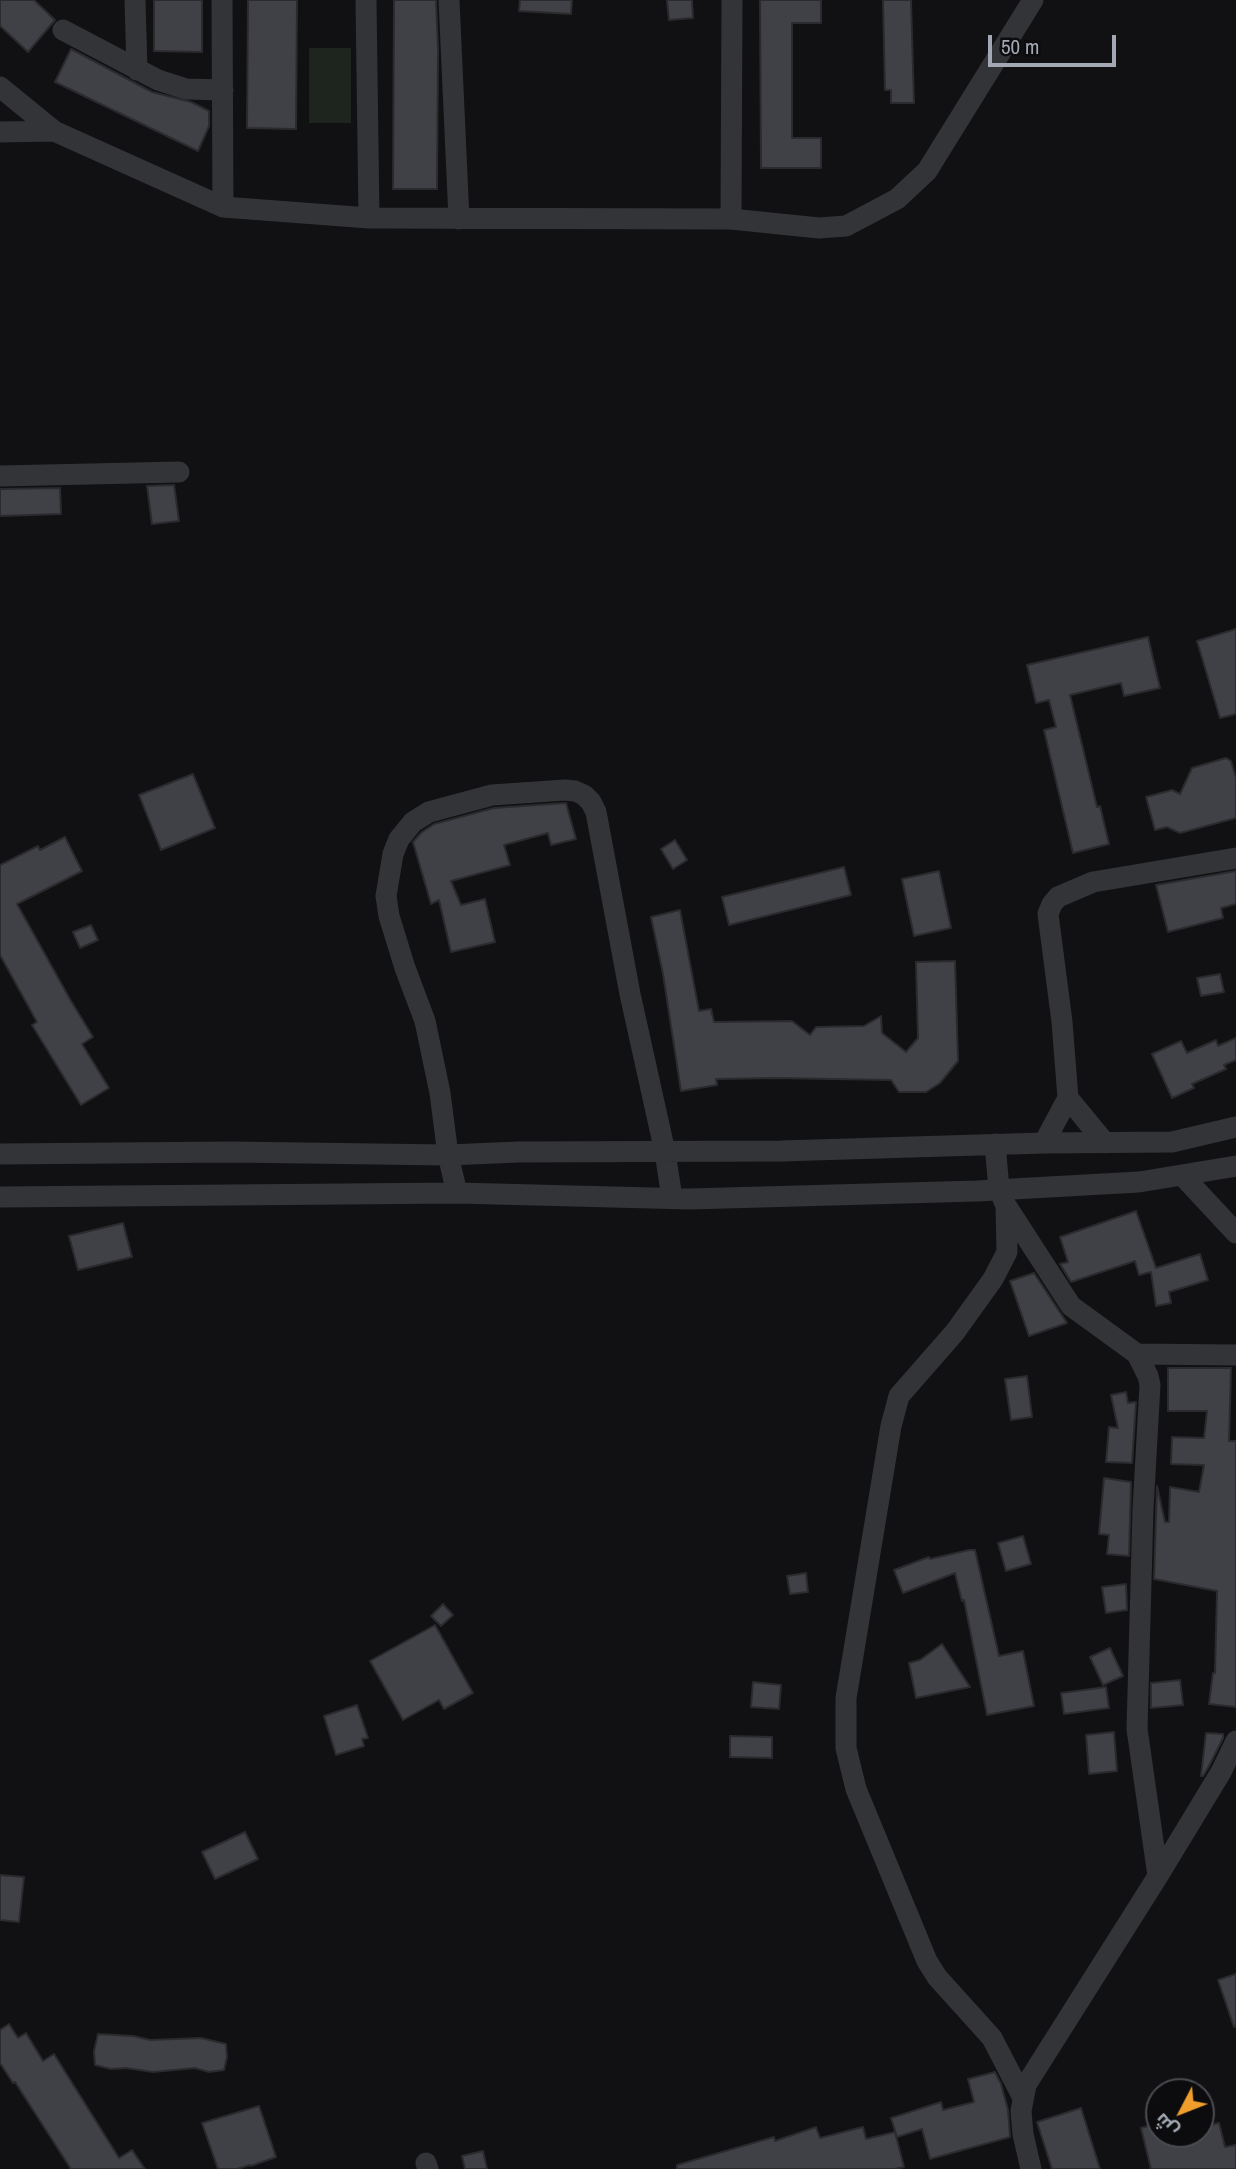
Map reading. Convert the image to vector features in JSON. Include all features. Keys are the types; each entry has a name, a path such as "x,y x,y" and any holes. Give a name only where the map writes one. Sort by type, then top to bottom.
{"street":[{"path":"135,0 137,70"},
{"path":"222,0 223,207"},
{"path":"366,0 369,218"},
{"path":"449,0 459,219"},
{"path":"731,219 732,0"},
{"path":"0,87 54,131 223,207 369,218 731,219 819,228 846,226 897,199 927,171 1033,0"},
{"path":"63,30 158,80 186,89 223,90"},
{"path":"0,132 54,131"},
{"path":"0,475 179,472"},
{"path":"457,1193 425,1021 389,916 386,896 394,854 399,839 413,822 429,812 492,795 565,790 584,796 596,812 672,1198"},
{"path":"1044,1143 1068,1098 1062,1022 1048,914 1052,904 1058,897 1094,882 1236,858"},
{"path":"1068,1098 1105,1143"},
{"path":"0,1154 232,1152 449,1155 519,1152 781,1151 1172,1142 1236,1127"},
{"path":"995,1144 1007,1252 993,1279 955,1332 899,1396 891,1426 846,1698 846,1748 856,1789 927,1961 937,1977 992,2038 1022,2096"},
{"path":"0,1197 457,1193 672,1198 1003,1198 1139,1182 1236,1166"},
{"path":"1182,1175 1236,1233"},
{"path":"1003,1198 1071,1307 1137,1354 1148,1376 1150,1385 1143,1509 1137,1729 1158,1876"},
{"path":"1137,1354 1236,1356"},
{"path":"1031,2169 1023,2134 1022,2096 1026,2085 1158,1876 1221,1772 1236,1741"}],"shaded area":[{"path":"309,48 351,48 351,123 309,123"}],"building":[{"path":"0,0 34,0 55,20 28,52 0,26"},
{"path":"154,0 202,0 202,52 154,51"},
{"path":"248,0 297,0 296,129 247,128"},
{"path":"394,0 436,0 437,189 393,189"},
{"path":"520,0 572,0 571,14 519,11"},
{"path":"667,0 692,0 693,18 669,20"},
{"path":"760,0 821,0 821,23 792,23 792,138 821,138 821,168 761,168"},
{"path":"883,0 911,0 914,103 891,103 891,90 885,90"},
{"path":"71,49 152,92 191,102 209,111 209,126 198,151 55,82"},
{"path":"174,485 179,521 152,524 147,486"},
{"path":"60,488 61,514 0,516 0,489"},
{"path":"1236,629 1236,714 1220,718 1197,641"},
{"path":"1148,637 1160,688 1124,696 1121,683 1070,695 1097,807 1100,806 1109,844 1073,853 1044,730 1056,727 1049,700 1036,703 1027,665"},
{"path":"1226,758 1231,761 1236,778 1236,818 1180,833 1167,827 1155,830 1146,797 1172,790 1180,794 1192,768"},
{"path":"193,774 215,828 161,850 139,795"},
{"path":"566,803 576,839 551,845 548,833 504,845 510,865 451,881 461,905 485,899 495,942 451,952 439,900 431,904 413,842 434,824 494,808"},
{"path":"65,837 82,871 17,904 93,1037 82,1044 109,1088 81,1105 32,1025 37,1022 0,955 0,865 38,846 40,850"},
{"path":"675,840 687,860 673,869 661,849"},
{"path":"844,867 851,895 729,925 722,897"},
{"path":"939,871 951,928 914,936 902,879"},
{"path":"1236,871 1236,904 1221,908 1223,918 1168,932 1156,885"},
{"path":"680,910 699,1011 711,1009 714,1022 792,1021 810,1035 816,1027 864,1026 881,1016 882,1033 906,1052 918,1038 916,962 955,961 958,1061 940,1083 926,1092 899,1092 891,1080 775,1078 716,1079 717,1085 681,1091 663,974 651,917"},
{"path":"91,925 98,940 80,948 73,932"},
{"path":"1220,974 1224,992 1201,996 1197,978"},
{"path":"1236,1038 1236,1060 1224,1065 1226,1069 1192,1084 1194,1088 1172,1098 1152,1054 1181,1041 1187,1053 1216,1040 1218,1046"},
{"path":"1136,1211 1156,1268 1200,1254 1208,1280 1169,1292 1171,1303 1156,1306 1151,1272 1139,1275 1135,1261 1071,1282 1060,1264 1068,1262 1060,1237"},
{"path":"123,1223 132,1257 78,1270 69,1236"},
{"path":"1034,1273 1067,1323 1029,1336 1010,1281"},
{"path":"1168,1368 1231,1368 1229,1441 1236,1441 1236,1707 1209,1704 1215,1673 1217,1591 1154,1579 1157,1486 1165,1522 1169,1522 1170,1487 1199,1492 1204,1465 1171,1464 1172,1437 1204,1438 1207,1411 1168,1411"},
{"path":"1027,1376 1032,1417 1011,1420 1005,1379"},
{"path":"1126,1392 1128,1403 1136,1402 1132,1463 1106,1462 1109,1427 1118,1428 1111,1395"},
{"path":"1104,1478 1131,1482 1129,1556 1107,1554 1109,1535 1099,1534"},
{"path":"1023,1536 1031,1564 1006,1571 998,1543"},
{"path":"975,1550 999,1656 1023,1651 1034,1706 987,1715 964,1600 962,1601 955,1573 903,1593 894,1570 929,1557 930,1559"},
{"path":"806,1573 808,1592 790,1594 787,1576"},
{"path":"1126,1584 1127,1610 1106,1613 1102,1587"},
{"path":"443,1604 453,1615 441,1626 431,1616"},
{"path":"435,1625 473,1693 444,1709 439,1700 403,1720 370,1661"},
{"path":"942,1644 970,1687 916,1698 909,1663 920,1660"},
{"path":"1110,1648 1123,1676 1103,1685 1090,1657"},
{"path":"1180,1680 1183,1705 1151,1708 1151,1683"},
{"path":"753,1682 781,1685 779,1709 751,1707"},
{"path":"1106,1687 1109,1708 1064,1714 1061,1693"},
{"path":"357,1705 368,1738 362,1739 364,1746 336,1755 324,1716"},
{"path":"1114,1732 1117,1771 1089,1774 1086,1735"},
{"path":"1206,1733 1223,1734 1223,1738 1201,1776"},
{"path":"730,1736 772,1737 772,1758 730,1757"},
{"path":"245,1832 258,1859 215,1879 202,1852"},
{"path":"0,1875 24,1877 19,1922 0,1920"},
{"path":"1236,1974 1236,2026 1234,2027 1218,1980"},
{"path":"9,2024 18,2038 26,2033 43,2061 54,2054 119,2158 132,2150 145,2169 71,2169 0,2063 0,2030"},
{"path":"98,2034 150,2040 201,2038 226,2044 224,2070 209,2072 195,2068 153,2072 95,2065 94,2051"},
{"path":"995,2072 1008,2110 1010,2137 930,2159 922,2129 897,2137 891,2118 941,2102 943,2110 974,2102 968,2079"},
{"path":"259,2106 276,2157 237,2169 218,2169 202,2123"},
{"path":"1081,2108 1100,2169 1052,2169 1037,2122"},
{"path":"1219,2123 1225,2147 1236,2145 1236,2169 1151,2169 1146,2148 1215,2148 1215,2124"},
{"path":"816,2127 820,2138 863,2127 866,2139 895,2132 904,2167 677,2169 677,2165 774,2137 775,2141"},
{"path":"1145,2127 1145,2144 1141,2128"},
{"path":"483,2151 487,2169 465,2169 462,2156"}]}
